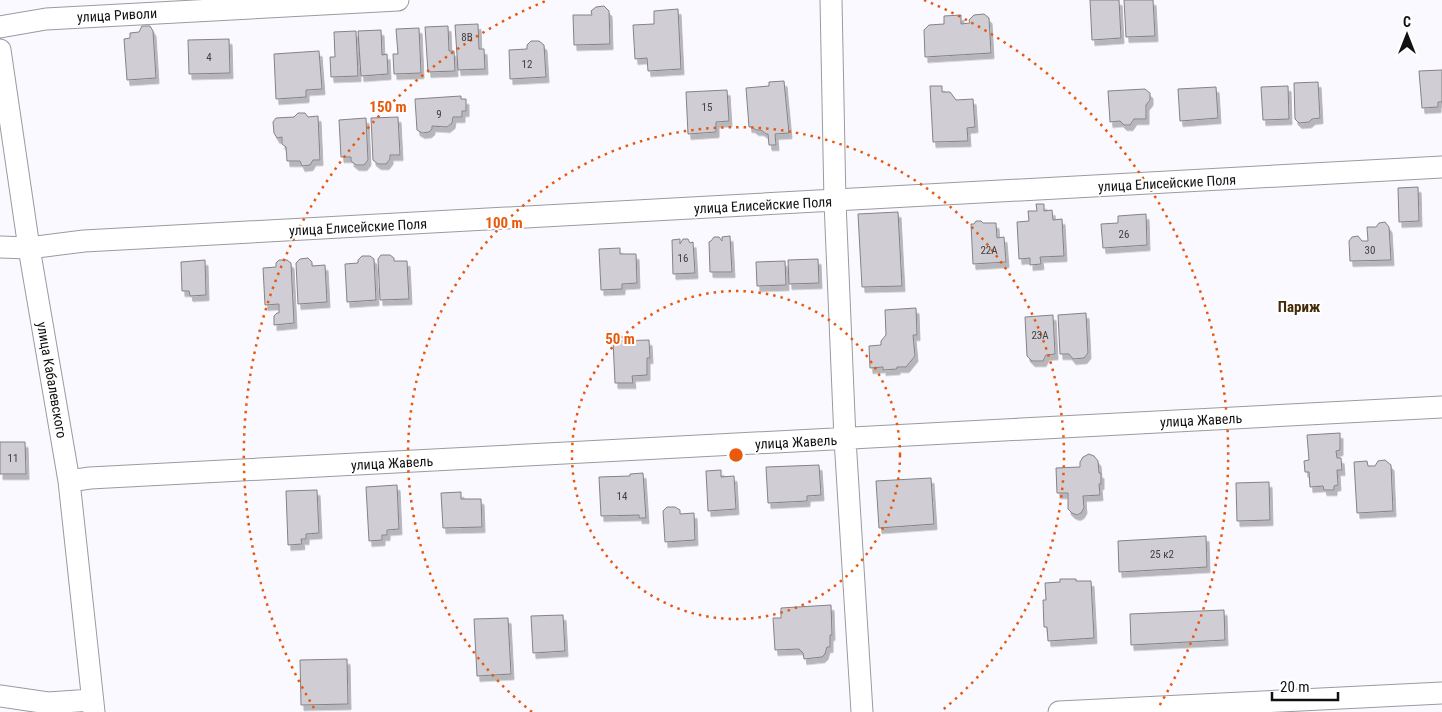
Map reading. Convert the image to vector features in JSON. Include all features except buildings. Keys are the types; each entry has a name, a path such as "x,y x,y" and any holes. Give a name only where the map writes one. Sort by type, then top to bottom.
{"street":[{"name":"улица Риволи","path":"0,27 46,19 398,0"},
{"path":"831,0 835,202 845,440 862,712"},
{"name":"улица Кабалевского","path":"0,50 29,248 69,481 93,706"},
{"name":"улица Елисейские Поля","path":"0,247 29,248 84,241 835,202 1442,167"},
{"name":"улица Жавель","path":"69,481 90,478 845,440 1442,407"},
{"path":"1059,712 1442,693"},
{"path":"0,696 48,703 93,706"}],"district":[{"name":"Париж","path":"1299,307"}]}
